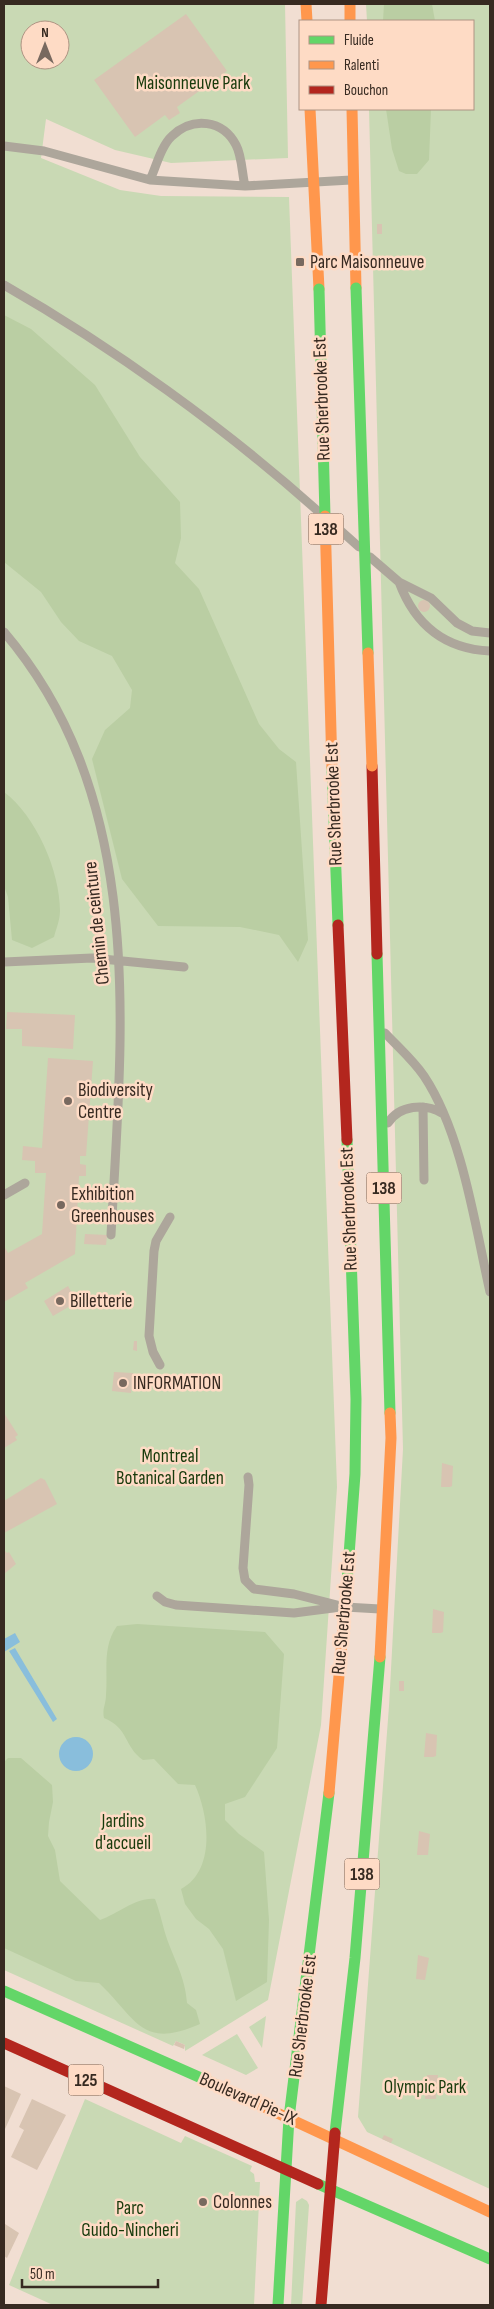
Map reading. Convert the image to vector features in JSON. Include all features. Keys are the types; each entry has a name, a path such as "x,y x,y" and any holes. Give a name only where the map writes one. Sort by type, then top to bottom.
{"main road":[{"path":"306,4 307,20"},
{"path":"350,4 350,20"},
{"name":"Rue Sherbrooke Est","path":"278,2305 289,2118 314,1926 334,1749 355,1474 356,1399 332,768 319,289 310,110"},
{"name":"Rue Sherbrooke Est","path":"321,2305 329,2189 355,1958 383,1609 390,1438 383,1131 352,110"},
{"name":"Boulevard Pie-IX","path":"4,1991 134,2047 334,2138 490,2212"},
{"name":"125","path":"4,2043 329,2189"},
{"path":"329,2189 490,2259"}],"lane":[{"path":"150,180 171,136 187,125 212,122 229,134 237,147 245,186"},
{"path":"4,146 44,151 150,180 245,186 353,180"},
{"path":"4,285 60,318 145,375 285,482 399,582 431,598 457,623 472,631 490,634"},
{"path":"399,582 406,600 420,619 438,636 452,645 489,653"},
{"name":"Chemin de ceinture","path":"4,632 23,657 54,708 88,785 107,855 119,960 121,1018 111,1235"},
{"path":"4,962 92,958 184,967"},
{"path":"379,1027 423,1074 442,1113 462,1171 490,1292"},
{"path":"423,1107 424,1180"},
{"path":"383,1131 398,1112 408,1108 433,1108 442,1113"},
{"path":"4,1195 25,1183"},
{"path":"160,1365 153,1352 149,1336 154,1255 156,1241 170,1216"},
{"path":"248,1476 243,1568 248,1585 263,1591 294,1594 345,1607"},
{"path":"157,1596 165,1602 176,1605 294,1613 345,1607 383,1609"}],"green space":[{"name":"Montreal Botanical Garden","path":"4,4 285,4 288,158 171,163 115,150 46,119 41,158 120,190 161,196 289,197 337,1487 321,1725 268,2000 185,2051 185,2045 176,2041 173,2046 4,1970"},
{"name":"Olympic Park","path":"366,4 490,4 490,2189 367,2132 358,2117 389,1706 403,1449 369,110 474,110 474,20 367,20"},
{"path":"384,4 432,4 435,20 383,20"},
{"path":"386,110 431,110 429,160 417,174 406,174 399,171 392,149"},
{"path":"4,315 31,329 95,385 140,457 180,502 181,538 175,563 199,589 259,724 279,749 296,762 308,940 298,962 279,935 240,927 158,926 122,879 92,759 105,730 130,708 132,690 112,656 79,641 61,622 41,592 4,562"},
{"path":"4,792 16,802 36,830 51,862 59,895 60,914 54,937 32,948 12,940 8,897 4,886"},
{"path":"137,1624 265,1632 284,1654 277,1748 245,1797 225,1804 225,1820 239,1834 264,1852 269,1920 267,1982 236,2001 223,1949 209,1929 196,1919 185,1904 181,1889 192,1880 200,1869 205,1856 206,1827 204,1812 195,1785 178,1784 154,1759 143,1760 132,1749 118,1727 104,1718 109,1642 117,1626"},
{"path":"8,1758 21,1758 52,1785 53,1802 48,1836 55,1850 60,1881 100,1920 134,1903 155,1899 166,1936 182,1976 187,2003 196,2010 200,2024 165,2034 152,2032 132,2019 99,1983 76,1981 4,1948 4,1762"},
{"path":"266,2016 262,2048 249,2027"},
{"path":"237,2034 258,2068 246,2075 202,2055"},
{"name":"Parc Guido-Nincheri","path":"85,2099 181,2143 185,2136 252,2166 250,2171 254,2174 255,2182 260,2182 254,2305 53,2305 9,2285"},
{"path":"302,2198 309,2205 302,2305 291,2305 296,2202"}],"water":[{"path":"15,1633 20,1642 4,1652 4,1639"},
{"path":"15,1648 57,1719 53,1722 9,1651"},
{"path":"76,1737 83,1738 88,1742 92,1747 92,1761 88,1766 83,1770 76,1771 69,1770 64,1766 60,1761 59,1754 60,1747 64,1742 69,1738"}],"building":[{"path":"186,14 227,71 177,107 180,113 169,120 165,115 135,137 94,80"},
{"path":"377,224 382,224 382,234 377,234"},
{"path":"426,600 429,601 429,611 422,612 419,611 418,604 419,601"},
{"path":"7,1012 75,1015 73,1049 22,1046 22,1029 6,1029"},
{"path":"48,1058 93,1061 86,1156 80,1156 80,1164 86,1165 86,1176 79,1176 75,1254 25,1283 28,1288 4,1302 4,1246 8,1253 42,1234 46,1173 35,1173 35,1161 22,1160 23,1146 42,1148"},
{"path":"85,1234 107,1235 106,1245 84,1244"},
{"name":"Billetterie","path":"68,1286 77,1302 53,1316 44,1301"},
{"path":"134,1341 137,1341 137,1351 133,1350"},
{"path":"114,1372 133,1373 131,1393 112,1391"},
{"path":"4,1413 18,1435 15,1437 17,1440 4,1448"},
{"path":"442,1463 453,1466 452,1486 450,1487 441,1487"},
{"path":"41,1478 45,1480 57,1504 4,1533 4,1501"},
{"path":"5,1551 9,1552 16,1564 4,1574"},
{"path":"433,1609 444,1612 443,1632 441,1633 432,1633"},
{"path":"399,1681 404,1681 404,1691 399,1691"},
{"path":"426,1733 437,1735 436,1756 424,1757"},
{"path":"419,1831 430,1834 428,1855 417,1855"},
{"path":"418,1955 429,1958 425,1980 416,1979"},
{"path":"176,2041 185,2045 184,2049 174,2045"},
{"path":"427,2075 438,2075 436,2099 425,2099"},
{"path":"4,2086 21,2094 5,2129 4,2128"},
{"path":"32,2099 66,2115 37,2170 11,2157 24,2130 19,2127"},
{"path":"384,2135 393,2139 391,2143 382,2139"},
{"path":"5,2224 19,2233 7,2258 4,2256"}],"traffic: fast":[{"path":"356,288 368,653"},
{"path":"319,289 325,516"},
{"path":"332,768 338,925"},
{"path":"377,954 390,1413"},
{"path":"347,1140 356,1399 355,1474 347,1582"},
{"path":"335,2133 355,1958 380,1657"},
{"path":"278,2305 289,2118 329,1793"},
{"path":"4,1991 217,2085"},
{"path":"318,2184 490,2259"}],"traffic: slow":[{"path":"306,4 307,20"},
{"path":"350,4 350,20"},
{"path":"310,110 319,289"},
{"path":"352,110 356,288"},
{"path":"325,516 332,768"},
{"path":"368,653 372,766"},
{"path":"380,1657 391,1438 390,1413"},
{"path":"329,1793 347,1582"},
{"path":"217,2085 490,2212"}],"traffic: jam":[{"path":"372,766 377,954"},
{"path":"338,925 347,1140"},
{"path":"4,2043 318,2184"},
{"path":"321,2305 335,2133"}],"place":[{"name":"Parc Maisonneuve","path":"300,262"},
{"name":"Biodiversity Centre","path":"68,1101"},
{"name":"Exhibition Greenhouses","path":"61,1205"},
{"name":"Billetterie","path":"60,1301"},
{"name":"INFORMATION","path":"123,1383"},
{"name":"Colonnes","path":"203,2202"}],"park label":[{"name":"Maisonneuve Park","path":"193,83"},
{"name":"Jardins d'accueil","path":"123,1832"}]}
